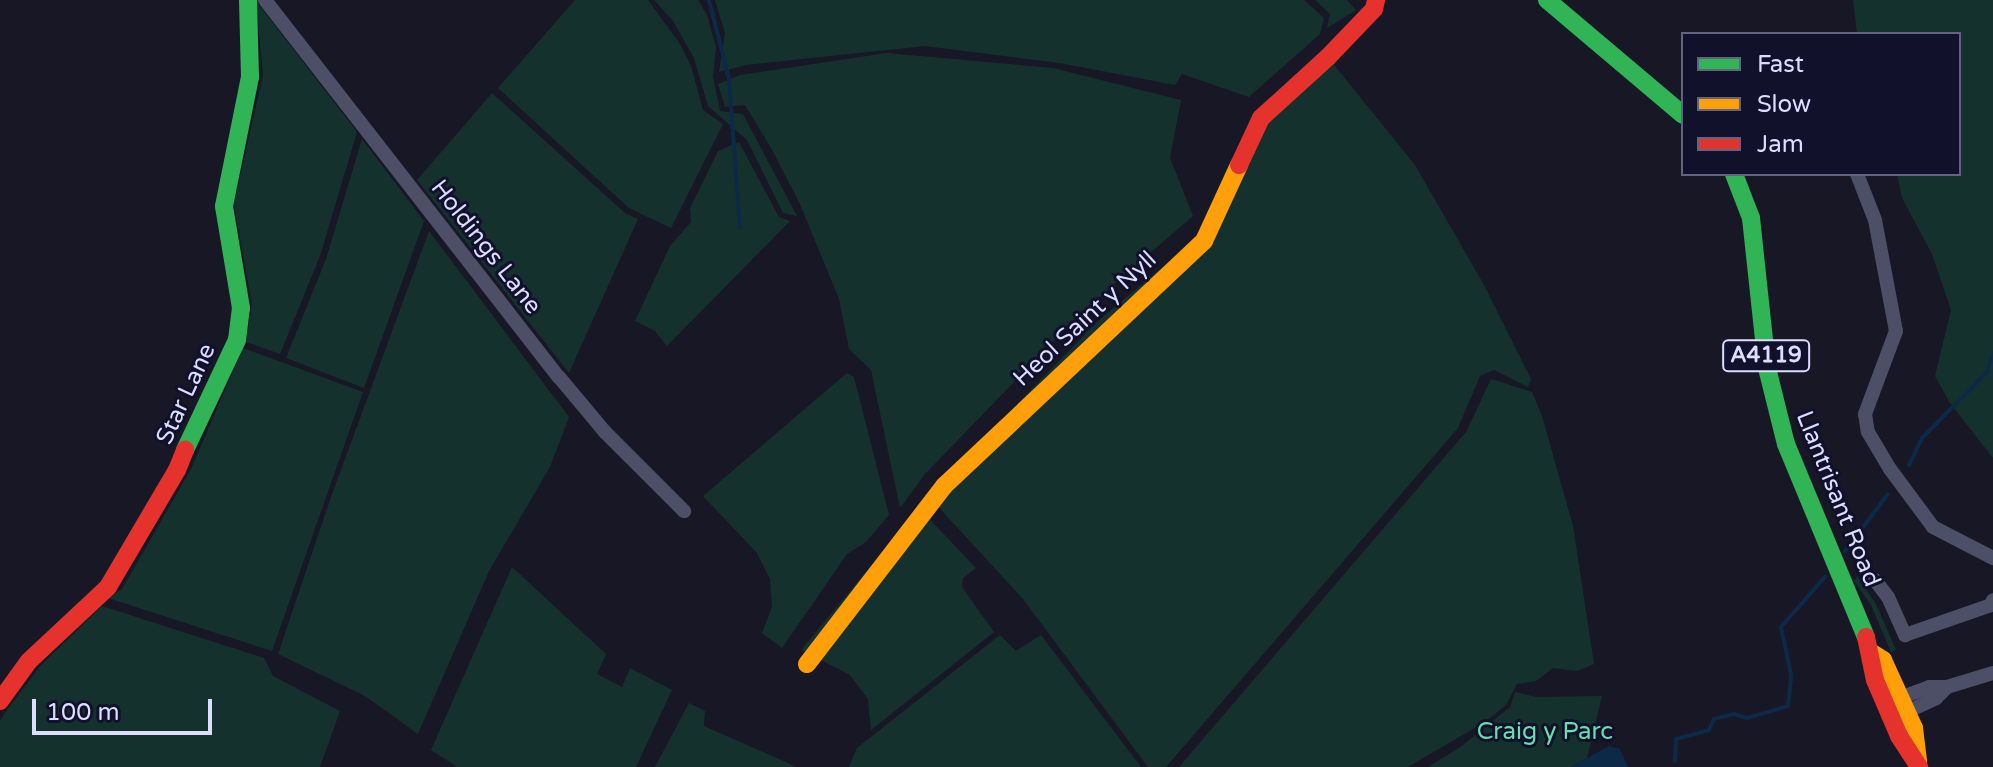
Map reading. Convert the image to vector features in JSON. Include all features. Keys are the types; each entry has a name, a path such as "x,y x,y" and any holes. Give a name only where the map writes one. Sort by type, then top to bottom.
{"street":[{"name":"Star Lane","path":"0,701 29,661 108,587 177,470 194,427 237,340 241,308 224,206 250,77 248,0"},
{"name":"Holdings Lane","path":"265,0 559,377 605,432 684,511"},
{"name":"Heol Saint y Nyll","path":"807,664 944,486 1204,241 1261,118 1328,57 1374,9 1376,0"},
{"path":"1547,0 1681,113"},
{"name":"Llantrisant Road","path":"1735,176 1751,218 1767,368 1786,444 1872,653 1870,666 1919,750 1918,766"},
{"path":"1858,176 1875,220 1896,331 1865,414 1868,432 1890,469 1933,527 1993,558"},
{"path":"1875,580 1888,597 1905,635 1991,605 1993,600"},
{"path":"1896,708 1936,698 1947,687 1993,673"}],"green space":[{"path":"575,0 648,0 680,44 691,66 703,110 723,124 671,228 629,208 498,88"},
{"path":"654,0 698,0 707,15 716,47 713,76 720,111 743,114 797,216 783,213 747,140 708,106 694,58 673,21"},
{"path":"715,0 1304,0 1324,18 1320,34 1249,97 1182,74 1175,85 1060,63 925,46 746,65 719,72 725,33"},
{"path":"1315,0 1347,0 1356,10 1327,28 1330,14"},
{"path":"1853,0 1993,0 1993,458 1950,403 1935,376 1951,310 1932,254 1902,198 1897,176 1961,176 1961,32 1857,32"},
{"path":"256,1 357,132 320,256 280,354 246,342 252,305 234,204 263,75"},
{"path":"1322,50 1415,165 1484,285 1531,379 1528,387 1494,370 1480,376 1458,428 1166,767 1148,767 1023,599 931,499 948,475 1098,321 1214,224 1260,111"},
{"path":"887,53 1053,68 1181,100 1170,158 1193,216 1083,311 925,474 900,508 871,370 849,349 839,299 800,204 745,105 725,107 718,84 740,75"},
{"path":"492,93 625,213 638,219 569,373 417,180"},
{"path":"362,139 424,221 364,388 286,358 326,259"},
{"path":"739,142 779,217 790,221 667,346 655,331 635,321 670,246 691,222 690,208 718,151"},
{"path":"429,231 569,417 550,467 489,571 418,734 365,696 278,654 331,497"},
{"path":"243,348 363,392 272,651 108,598 122,589 191,469"},
{"path":"847,373 854,377 889,515 866,542 847,554 782,648 762,633 772,607 770,579 757,553 703,496"},
{"path":"1491,379 1532,392 1542,416 1573,526 1594,664 1577,671 1553,668 1536,681 1517,684 1506,705 1485,722 1408,767 1179,767 1466,432"},
{"path":"919,508 976,568 963,578 962,587 994,632 871,730 868,699 850,675 801,650"},
{"path":"512,567 606,654 597,674 622,687 630,668 672,690 636,767 457,767 431,750"},
{"path":"1857,576 1876,604 1896,650 1891,652 1871,605 1854,581"},
{"path":"102,606 264,658 273,676 340,711 320,767 0,767 0,721 42,664"},
{"path":"1000,635 1016,651 1041,635 1141,767 849,767 857,748"},
{"name":"Craig y Parc","path":"1515,692 1536,697 1602,696 1587,758 1571,767 1428,767 1459,748 1510,707"},
{"path":"689,703 705,711 704,726 797,767 655,767"}],"water":[{"path":"1609,746 1620,749 1628,767 1571,767"}],"waterway":[{"path":"709,0 729,79 740,228"},
{"path":"1909,465 1922,438 1987,372 1993,353"},
{"path":"1845,551 1888,494"},
{"path":"1675,761 1676,739 1709,730 1714,719 1734,714 1747,718 1788,706 1791,675 1781,627 1825,577"}],"traffic: fast":[{"path":"185,450 237,340 241,308 224,206 250,77 248,0"},
{"path":"1547,0 1681,113"},
{"path":"1735,176 1751,218 1767,368 1786,444 1866,637"}],"traffic: slow":[{"path":"807,664 944,486 1204,241 1239,165"},
{"path":"1872,653 1883,660 1914,728 1918,762"}],"traffic: jam":[{"path":"1239,165 1261,118 1328,57 1374,9 1376,0"},
{"path":"0,701 29,661 108,587 177,470 185,450"},
{"path":"1866,637 1875,680 1899,736 1919,767"}]}
